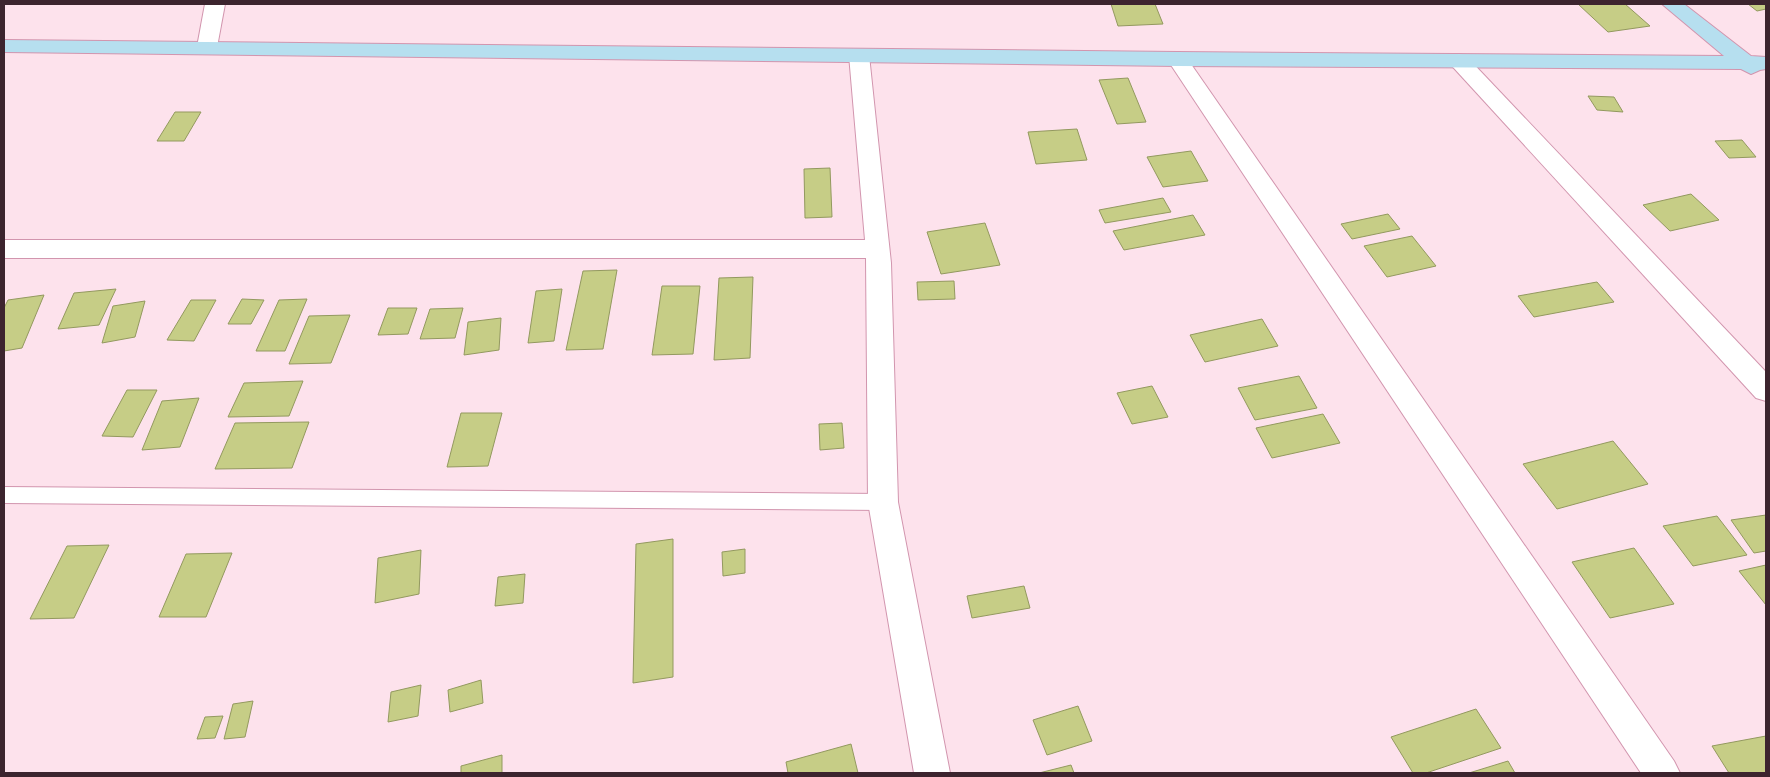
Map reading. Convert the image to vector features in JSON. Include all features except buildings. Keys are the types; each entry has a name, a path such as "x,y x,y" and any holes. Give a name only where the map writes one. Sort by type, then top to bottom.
{"street":[{"path":"207,47 215,4"},
{"path":"1672,4 1756,63 1766,79"},
{"path":"4,46 1177,59 1756,63"},
{"path":"859,55 878,249 883,502 932,773"},
{"path":"1177,59 1662,773"},
{"path":"1459,61 1766,390"},
{"path":"4,249 878,249"}],"lane":[{"path":"4,495 883,502"}]}
